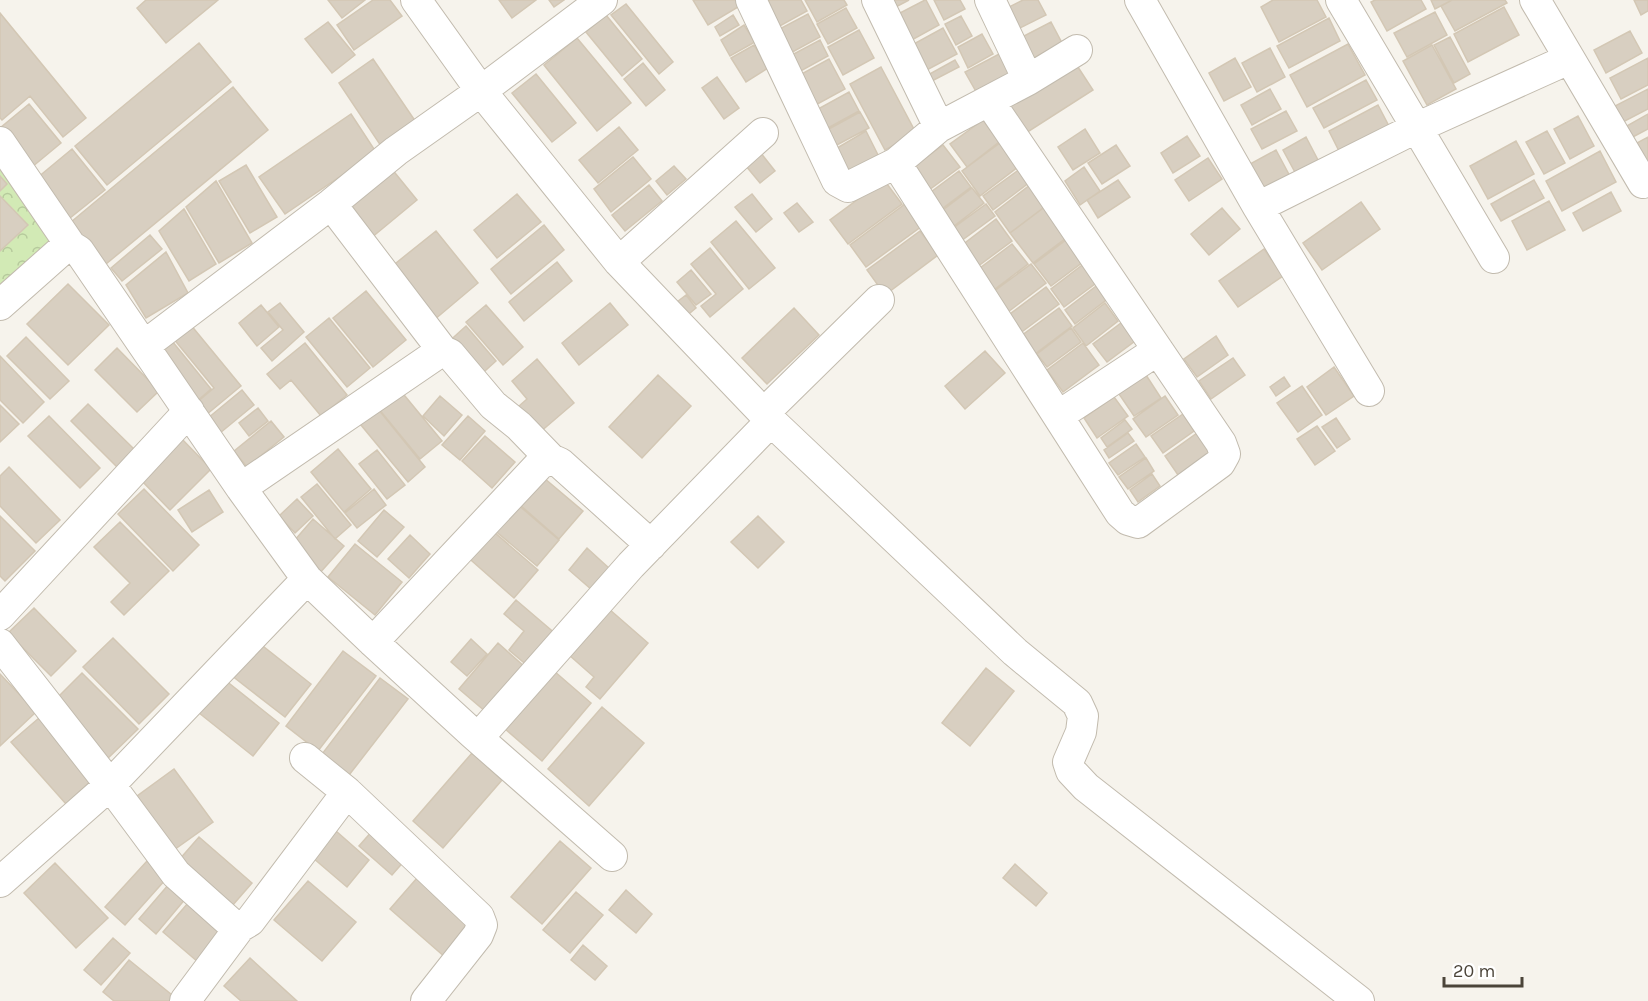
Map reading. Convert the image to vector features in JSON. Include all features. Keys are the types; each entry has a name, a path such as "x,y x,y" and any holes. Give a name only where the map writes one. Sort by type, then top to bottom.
{"street":[{"path":"416,0 481,91 619,262 767,417 1016,652 1077,704 1083,716 1082,732 1068,762 1071,771 1086,788 1359,1001"},
{"path":"145,345 331,204 396,151 481,91 602,0"},
{"path":"751,0 837,181 848,187 897,163 939,128 1028,80 1077,50"},
{"path":"877,0 939,128"},
{"path":"990,0 1028,80"},
{"path":"1140,0 1258,207 1369,391"},
{"path":"1341,0 1494,258"},
{"path":"1535,0 1643,183"},
{"path":"1258,207 1416,128 1569,59"},
{"path":"897,163 1120,513 1128,520 1138,523 1220,464 1225,454 1221,443 989,101"},
{"path":"619,262 763,133"},
{"path":"0,142 71,246 79,251 241,488 307,579 478,738 612,856"},
{"path":"331,204 443,351 450,354 493,405 519,426 551,459 560,463 651,545"},
{"path":"0,305 62,250 71,246"},
{"path":"478,738 631,565 767,417 879,300"},
{"path":"1058,416 1158,350"},
{"path":"241,488 443,351"},
{"path":"4,602 189,411"},
{"path":"373,642 540,464 551,459"},
{"path":"0,882 110,785 307,579"},
{"path":"0,644 176,874 232,924 240,927"},
{"path":"305,758 347,792 479,916 482,925 478,935 426,1001"},
{"path":"185,1001 240,927 250,921 347,792"}],"green space":[{"path":"0,155 62,250 0,304"}],"building":[{"path":"146,0 218,0 166,43 137,8"},
{"path":"328,0 365,0 342,18"},
{"path":"373,0 390,0 402,16 354,50 337,25"},
{"path":"499,0 536,0 512,18"},
{"path":"549,0 564,0 554,7"},
{"path":"693,0 740,0 743,4 708,25"},
{"path":"770,0 801,0 807,11 778,27 766,3"},
{"path":"805,0 844,0 847,5 817,22"},
{"path":"888,0 909,0 892,9"},
{"path":"926,0 939,25 910,41 896,15"},
{"path":"934,0 960,0 965,9 944,20"},
{"path":"1023,0 1038,0 1046,15 1012,32 1001,11"},
{"path":"1273,0 1317,0 1326,17 1279,42 1261,7"},
{"path":"1375,0 1421,0 1426,9 1387,31 1371,2"},
{"path":"1431,0 1452,0 1435,9"},
{"path":"1452,0 1505,0 1507,3 1455,31 1441,6"},
{"path":"1634,0 1648,0 1648,11 1641,15"},
{"path":"626,4 673,62 659,74 611,15"},
{"path":"1504,7 1519,35 1468,62 1454,34"},
{"path":"846,8 857,28 828,44 817,24"},
{"path":"1435,12 1447,35 1407,57 1394,33"},
{"path":"0,13 86,118 63,137 30,96 2,120 0,118"},
{"path":"808,14 820,37 787,55 774,32"},
{"path":"606,15 642,59 622,76 586,32"},
{"path":"733,15 739,25 720,36 715,27"},
{"path":"961,16 972,36 956,45 945,24"},
{"path":"1329,18 1340,41 1289,68 1277,46"},
{"path":"328,22 355,55 332,73 305,39"},
{"path":"1051,22 1062,43 1032,59 1020,38"},
{"path":"744,25 755,42 730,56 721,40"},
{"path":"943,28 957,54 923,72 910,46"},
{"path":"859,30 874,58 843,75 828,47"},
{"path":"1630,31 1642,53 1606,73 1594,50"},
{"path":"982,34 993,54 968,68 958,47"},
{"path":"1450,37 1470,74 1454,83 1434,45"},
{"path":"577,38 631,103 597,131 544,65"},
{"path":"820,40 828,56 797,73 788,57"},
{"path":"199,43 231,82 107,185 75,146"},
{"path":"1348,44 1365,75 1307,107 1290,75"},
{"path":"754,45 768,68 746,82 731,58"},
{"path":"1432,45 1456,89 1427,105 1403,61"},
{"path":"1270,48 1285,77 1257,92 1242,63"},
{"path":"1001,53 1013,77 978,95 965,72"},
{"path":"1235,58 1251,87 1224,101 1209,73"},
{"path":"1648,58 1648,85 1621,99 1610,78"},
{"path":"373,59 418,125 383,149 339,83"},
{"path":"829,59 845,89 812,107 796,77"},
{"path":"955,60 959,67 930,82 926,76"},
{"path":"1074,61 1093,90 1026,133 1007,105"},
{"path":"643,63 665,90 646,106 624,79"},
{"path":"881,67 916,133 885,150 850,84"},
{"path":"536,74 576,123 552,142 512,93"},
{"path":"717,77 739,108 724,119 702,88"},
{"path":"1366,80 1377,100 1324,128 1313,108"},
{"path":"233,87 268,130 106,264 71,222"},
{"path":"1270,89 1281,109 1252,125 1241,105"},
{"path":"1648,89 1648,109 1621,123 1613,107"},
{"path":"849,92 859,111 828,128 818,109"},
{"path":"29,104 61,143 32,167 0,128"},
{"path":"1378,105 1391,130 1342,157 1329,131"},
{"path":"1286,111 1297,131 1262,149 1251,129"},
{"path":"860,112 869,128 835,146 827,130"},
{"path":"351,114 376,152 285,214 259,177"},
{"path":"1648,114 1648,129 1631,138 1625,127"},
{"path":"1578,116 1594,146 1570,159 1554,129"},
{"path":"983,120 999,142 967,167 950,144"},
{"path":"619,127 638,150 598,183 579,160"},
{"path":"1085,129 1100,153 1073,170 1058,147"},
{"path":"866,131 878,155 849,171 837,148"},
{"path":"1547,131 1565,163 1544,174 1526,142"},
{"path":"1187,136 1200,156 1173,173 1161,153"},
{"path":"1306,137 1319,162 1296,174 1283,150"},
{"path":"1648,137 1648,169 1635,144"},
{"path":"1004,140 1022,164 980,196 962,171"},
{"path":"1516,141 1534,174 1488,199 1470,166"},
{"path":"943,145 960,167 929,190 912,168"},
{"path":"1116,145 1130,166 1102,184 1088,163"},
{"path":"756,147 775,171 760,183 741,160"},
{"path":"72,149 105,190 70,218 37,178"},
{"path":"1276,150 1293,182 1267,196 1250,164"},
{"path":"1600,151 1616,182 1562,211 1546,181"},
{"path":"633,157 651,179 611,212 594,189"},
{"path":"1208,158 1222,179 1189,201 1175,180"},
{"path":"246,165 277,217 250,233 219,181"},
{"path":"674,166 686,179 667,195 656,181"},
{"path":"1024,166 1034,179 993,210 983,196"},
{"path":"1084,167 1100,191 1080,205 1065,181"},
{"path":"391,168 417,200 365,243 339,211"},
{"path":"959,171 971,187 939,211 927,195"},
{"path":"0,176 7,184 0,191"},
{"path":"884,180 902,204 848,244 830,220"},
{"path":"1118,180 1130,197 1098,218 1087,200"},
{"path":"1534,180 1544,198 1501,221 1491,204"},
{"path":"216,181 252,243 219,263 186,207"},
{"path":"1035,181 1051,202 1010,233 995,212"},
{"path":"649,185 662,201 625,231 612,215"},
{"path":"972,188 984,203 950,229 939,213"},
{"path":"1611,192 1621,211 1583,231 1573,213"},
{"path":"517,194 541,222 497,258 474,230"},
{"path":"752,194 772,219 756,232 735,207"},
{"path":"0,196 28,225 0,251"},
{"path":"1549,201 1565,230 1527,250 1512,221"},
{"path":"1051,202 1074,232 1033,263 1010,233"},
{"path":"1361,202 1380,229 1322,270 1303,243"},
{"path":"797,203 813,222 799,232 784,213"},
{"path":"905,204 922,226 866,267 850,245"},
{"path":"986,204 995,216 961,241 952,229"},
{"path":"1222,208 1240,229 1209,255 1191,234"},
{"path":"184,209 216,264 189,281 159,231"},
{"path":"996,219 1012,241 977,267 961,246"},
{"path":"736,221 775,268 749,289 711,242"},
{"path":"544,225 564,250 511,294 491,269"},
{"path":"436,231 478,283 434,320 391,267"},
{"path":"920,231 938,255 885,295 867,270"},
{"path":"1074,234 1091,256 1051,286 1034,264"},
{"path":"150,235 162,249 122,281 111,268"},
{"path":"1012,244 1028,264 991,292 976,271"},
{"path":"710,248 743,289 710,317 701,306 716,294 691,264"},
{"path":"1264,249 1283,276 1238,307 1219,281"},
{"path":"166,252 188,293 146,318 126,285"},
{"path":"1090,259 1103,278 1064,307 1051,289"},
{"path":"557,262 572,281 524,321 509,302"},
{"path":"1031,264 1046,283 1008,312 993,292"},
{"path":"691,270 711,294 696,305 677,282"},
{"path":"1104,280 1114,294 1075,324 1065,310"},
{"path":"68,284 109,325 68,365 27,324"},
{"path":"1046,287 1059,304 1019,334 1006,317"},
{"path":"366,291 406,340 373,367 333,318"},
{"path":"686,295 696,308 684,318 673,305"},
{"path":"280,303 304,332 272,361 261,348 283,330 268,312"},
{"path":"610,303 628,325 579,365 562,343"},
{"path":"1105,303 1118,321 1086,346 1073,328"},
{"path":"261,305 279,327 257,346 239,323"},
{"path":"486,305 523,347 503,365 466,322"},
{"path":"794,308 819,335 767,384 742,358"},
{"path":"1059,308 1072,326 1035,354 1021,336"},
{"path":"329,318 370,368 347,387 306,337"},
{"path":"1125,320 1139,338 1107,362 1093,344"},
{"path":"190,324 241,386 206,415 196,403 214,388 173,338"},
{"path":"466,326 496,361 475,380 445,345"},
{"path":"1071,328 1081,342 1047,367 1037,354"},
{"path":"1216,336 1228,355 1197,377 1184,359"},
{"path":"26,337 69,381 50,399 7,356"},
{"path":"172,341 211,389 196,402 157,353"},
{"path":"305,343 347,395 321,416 291,380 280,389 267,374"},
{"path":"1083,343 1099,365 1063,392 1047,370"},
{"path":"117,348 159,391 137,412 95,370"},
{"path":"985,351 1005,373 965,409 945,386"},
{"path":"0,356 44,402 23,423 0,400"},
{"path":"1233,358 1245,375 1211,399 1199,381"},
{"path":"537,359 574,403 532,439 510,414 527,399 512,381"},
{"path":"1334,367 1354,396 1326,415 1307,387"},
{"path":"658,375 691,406 642,458 609,427"},
{"path":"1146,375 1161,398 1134,416 1119,394"},
{"path":"1284,377 1290,386 1276,396 1270,387"},
{"path":"1302,386 1322,415 1298,432 1277,403"},
{"path":"242,390 254,405 220,433 208,418"},
{"path":"400,390 442,441 420,459 378,408"},
{"path":"440,396 462,415 444,436 423,416"},
{"path":"1165,396 1178,415 1146,437 1133,419"},
{"path":"1114,397 1128,416 1097,438 1084,418"},
{"path":"88,404 136,451 118,468 71,421"},
{"path":"374,404 425,467 408,482 356,419"},
{"path":"0,405 19,424 0,442"},
{"path":"258,408 268,421 249,436 239,423"},
{"path":"1183,414 1194,431 1163,453 1151,436"},
{"path":"49,416 100,468 80,488 28,436"},
{"path":"468,416 485,431 460,460 442,445"},
{"path":"1336,418 1350,439 1337,448 1322,427"},
{"path":"1125,420 1132,429 1107,447 1101,438"},
{"path":"271,421 284,437 247,467 234,451"},
{"path":"1317,426 1335,451 1315,465 1297,439"},
{"path":"1128,433 1134,441 1109,458 1104,450"},
{"path":"1197,433 1210,452 1178,475 1165,456"},
{"path":"485,436 515,462 492,488 462,461"},
{"path":"180,437 211,469 170,510 139,478"},
{"path":"1136,444 1145,457 1118,475 1109,463"},
{"path":"338,449 371,489 344,512 311,472"},
{"path":"377,450 405,485 387,499 359,464"},
{"path":"1146,458 1154,471 1128,489 1119,477"},
{"path":"9,467 60,520 36,543 0,506 0,476"},
{"path":"1152,474 1160,486 1138,502 1130,490"},
{"path":"544,478 583,511 559,539 520,505"},
{"path":"317,484 351,525 335,539 301,497"},
{"path":"144,489 199,545 173,571 118,514"},
{"path":"374,489 386,505 357,528 345,513"},
{"path":"209,490 223,512 192,532 178,510"},
{"path":"297,499 313,516 295,533 279,516"},
{"path":"516,503 559,540 537,566 493,529"},
{"path":"384,510 404,527 377,557 358,541"},
{"path":"0,516 35,551 5,581 0,576"},
{"path":"758,516 784,542 758,568 731,542"},
{"path":"313,519 344,546 318,575 288,548"},
{"path":"120,522 169,571 124,615 111,602 130,583 94,547"},
{"path":"487,526 538,570 514,598 464,554"},
{"path":"410,535 430,554 409,578 388,559"},
{"path":"355,544 402,582 375,615 328,577"},
{"path":"587,548 610,569 592,590 569,570"},
{"path":"516,600 557,635 529,667 509,650 524,631 504,614"},
{"path":"34,608 76,651 51,676 8,633"},
{"path":"609,609 648,643 600,699 586,687 594,677 569,655"},
{"path":"113,638 169,694 139,724 83,667"},
{"path":"254,639 311,684 285,717 227,672"},
{"path":"471,639 487,654 467,676 451,662"},
{"path":"498,643 525,667 486,712 459,689"},
{"path":"343,651 376,676 318,751 286,726"},
{"path":"986,668 1014,691 970,746 942,723"},
{"path":"554,671 591,703 542,761 504,728"},
{"path":"82,673 138,729 103,763 50,705"},
{"path":"0,674 36,712 0,746"},
{"path":"220,676 279,723 253,756 194,709"},
{"path":"380,678 408,699 346,779 319,758"},
{"path":"602,707 644,743 589,806 548,769"},
{"path":"39,718 93,779 66,804 11,742"},
{"path":"472,753 502,780 443,848 413,821"},
{"path":"174,769 213,822 171,852 133,799"},
{"path":"373,830 406,859 392,875 359,846"},
{"path":"336,831 369,860 347,887 313,858"},
{"path":"199,837 252,883 232,906 179,860"},
{"path":"560,841 591,868 542,924 511,897"},
{"path":"147,861 166,879 125,925 105,907"},
{"path":"55,863 108,918 76,948 24,893"},
{"path":"1015,864 1047,893 1036,906 1003,878"},
{"path":"417,878 473,927 446,958 390,909"},
{"path":"308,881 356,922 322,961 274,920"},
{"path":"169,884 186,898 156,934 139,919"},
{"path":"626,890 652,914 636,933 609,910"},
{"path":"576,892 603,915 570,953 543,930"},
{"path":"188,903 223,933 198,962 163,932"},
{"path":"113,938 130,953 101,985 84,970"},
{"path":"583,945 607,966 595,980 571,960"},
{"path":"250,958 297,1001 241,1001 224,986"},
{"path":"129,960 177,999 175,1001 114,1001 103,992"}]}
